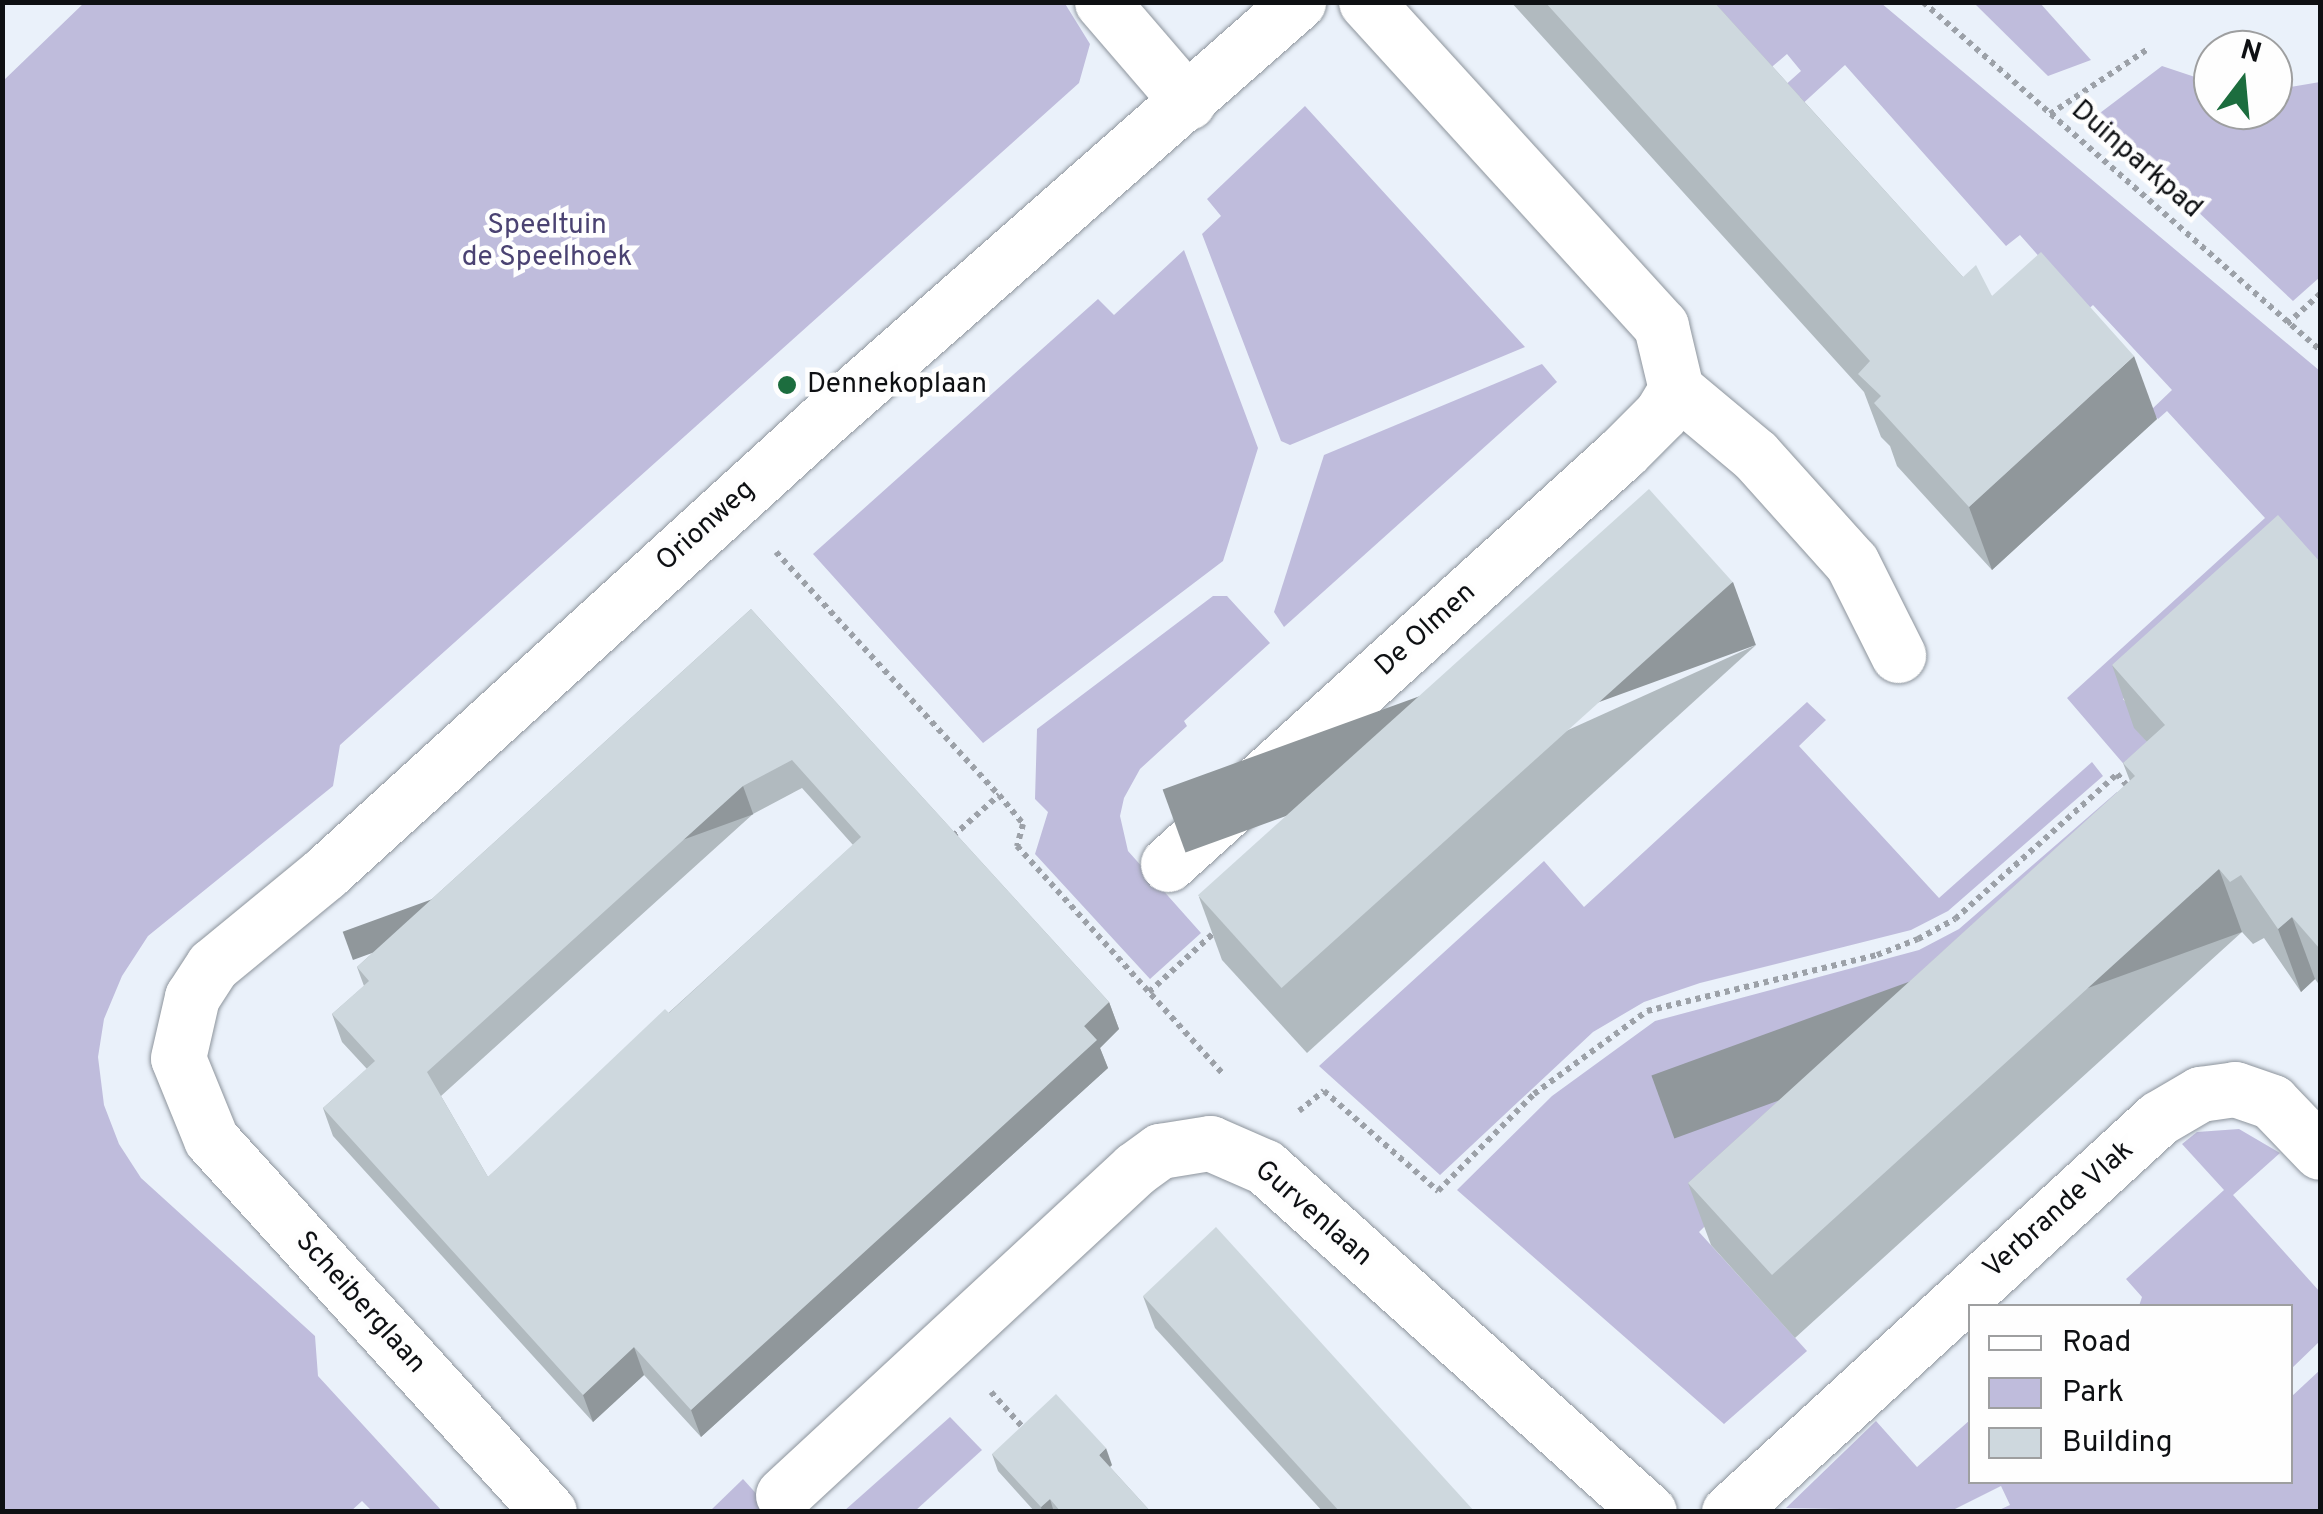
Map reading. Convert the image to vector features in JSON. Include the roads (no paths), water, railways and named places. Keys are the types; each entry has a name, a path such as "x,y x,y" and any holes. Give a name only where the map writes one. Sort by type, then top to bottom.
{"street":[{"path":"1102,2 1188,102"},
{"name":"Orionweg","path":"186,1086 181,1033 192,997 213,965 326,873 731,504 1298,2"},
{"path":"1366,2 1661,326 1676,389 1755,454 1852,563 1898,655"},
{"name":"De Olmen","path":"1168,864 1623,452 1676,389"},
{"name":"Scheiberglaan","path":"186,1086 210,1139 549,1512"},
{"name":"Verbrande Vlak","path":"1729,1512 2159,1118 2200,1094 2236,1089 2272,1102 2320,1152"},
{"name":"Gurvenlaan","path":"783,1494 1135,1169 1160,1150 1210,1143 1265,1167 1648,1512"}],"place":[{"name":"Dennekoplaan","path":"787,385"}],"park label":[{"name":"Speeltuin de Speelhoek","path":"547,242"}]}
